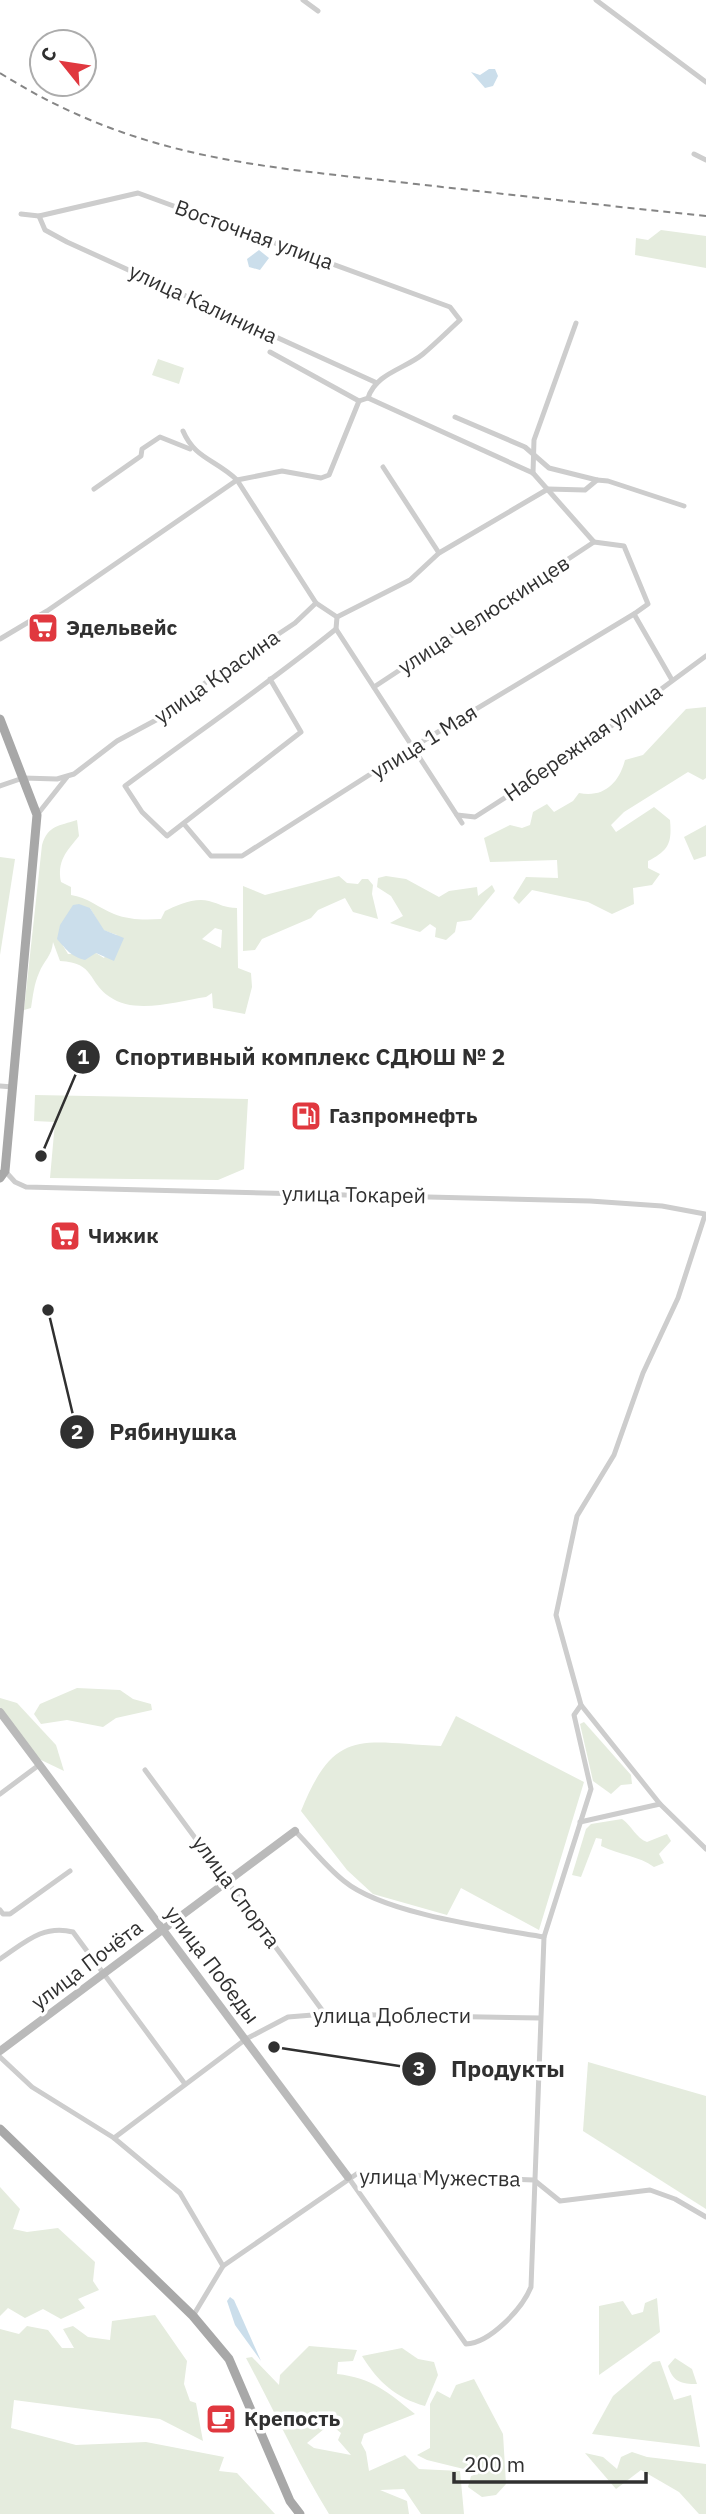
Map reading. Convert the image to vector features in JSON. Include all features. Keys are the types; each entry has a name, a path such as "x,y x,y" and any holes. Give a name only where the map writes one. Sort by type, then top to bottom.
{"main road":[{"path":"0,719 37,815 3,1174"},
{"path":"0,2129 193,2316 229,2359 290,2501 300,2514"}],"street":[{"path":"303,0 318,11"},
{"path":"596,0 706,82"},
{"path":"694,154 706,160"},
{"name":"Восточная улица","path":"21,214 38,216 138,193 450,307 460,320 422,355 377,383"},
{"name":"улица Калинина","path":"38,216 46,230 67,242 377,383"},
{"path":"533,473 534,440 576,323"},
{"name":"улица Калинина","path":"270,352 359,401"},
{"path":"0,639 47,611 237,480 282,471 321,478 329,475 359,401 368,398 377,383"},
{"path":"368,398 533,473 594,542 624,547 648,604 634,614 672,680"},
{"path":"455,417 525,447 549,468 608,481 684,506"},
{"path":"183,431 190,449"},
{"path":"94,489 141,456 142,449 160,437 190,449 222,466 237,480 316,603 337,617"},
{"path":"383,467 439,553"},
{"path":"337,617 410,580 439,553 548,489 585,490 597,480"},
{"name":"улица Челюскинцев","path":"374,687 594,542"},
{"name":"улица Красина","path":"37,815 67,777 111,744 184,705 205,683 295,623 316,603"},
{"name":"улица 1 Мая","path":"184,824 211,856 242,856 413,747 634,614"},
{"path":"337,617 336,629 462,823"},
{"name":"улица Красина","path":"184,824 167,836 142,812 125,786 336,629"},
{"name":"Набережная улица","path":"457,815 475,817 576,752 706,656"},
{"path":"184,824 301,732 270,679"},
{"path":"0,786 23,778 45,780 67,777"},
{"path":"0,1086 13,1087"},
{"name":"улица Токарей","path":"3,1174 26,1187 590,1201 662,1206 705,1214"},
{"path":"705,1214 678,1298 643,1373 614,1455 577,1516 556,1615 581,1705 660,1804 706,1849"},
{"path":"534,2180 544,1937 591,1789 573,1715 581,1705"},
{"name":"улица Победы","path":"0,1712 348,2177 466,2344 479,2343 522,2305 531,2287 534,2180"},
{"path":"0,1794 39,1765"},
{"name":"улица Спорта","path":"145,1770 325,2014"},
{"path":"580,1822 660,1804"},
{"path":"295,1831 344,1882 374,1898 450,1920 544,1937"},
{"name":"улица Почёта","path":"0,2052 295,1831"},
{"path":"0,1910 3,1914 10,1914 70,1871"},
{"path":"0,1959 36,1935 57,1928 73,1932 186,2084"},
{"name":"улица Доблести","path":"114,2138 246,2039 288,2017 325,2014 540,2018"},
{"path":"0,2057 32,2087 114,2138 180,2193 223,2266"},
{"name":"улица Мужества","path":"193,2316 223,2266 348,2177 358,2173 534,2180 553,2197 567,2202 650,2190 675,2199 706,2217"}],"shaded area":[{"path":"661,230 706,236 706,268 635,255 636,238 648,240"},
{"path":"158,359 184,368 179,384 152,375"},
{"path":"706,707 706,778 703,780 688,772 624,812 611,825 616,832 654,807 670,820 668,845 648,861 648,868 660,874 652,885 633,888 634,904 612,914 588,902 532,890 519,904 513,898 526,877 558,878 557,860 490,862 484,838 510,825 522,828 530,825 533,812 547,804 554,812 573,801 579,793 603,791 619,776 625,760 643,755 686,709"},
{"path":"77,820 79,836 64,857 60,868 61,882 71,887 71,895 88,900 114,914 137,919 161,919 165,911 198,900 237,908 238,968 251,973 252,987 245,1014 213,1008 212,993 206,997 157,1005 120,1002 103,991 86,969 60,961 53,942 37,977 31,1008 24,1010 42,845 51,830","holes":["90,908 103,930 117,935 104,958 96,953 68,954 62,944","215,928 222,930 221,948 202,939"]},
{"path":"706,825 706,856 694,860 684,837"},
{"path":"0,857 15,859 0,955"},
{"path":"339,876 347,883 358,884 362,879 368,879 373,885 372,894 378,919 353,912 345,898 318,910 311,918 262,939 255,950 243,951 243,886 265,895"},
{"path":"386,876 406,879 439,897 449,891 477,887 478,896 492,885 495,891 471,920 457,922 455,932 446,940 435,937 436,928 430,924 420,932 390,923 403,916 391,896 377,887 378,878"},
{"path":"35,1095 248,1099 244,1169 218,1180 50,1178 55,1122 34,1121"},
{"path":"77,1688 120,1690 133,1699 151,1704 152,1710 116,1718 103,1727 67,1720 41,1724 34,1714 40,1704"},
{"path":"0,1698 17,1703 56,1745 64,1771 39,1759 0,1707"},
{"path":"456,1716 584,1782 539,1930 461,1888 447,1915 373,1894 347,1870 301,1811 326,1765 339,1752 371,1743 441,1746"},
{"path":"584,1722 631,1775 632,1784 621,1785 611,1794 593,1781 580,1724"},
{"path":"622,1819 647,1842 667,1834 671,1841 659,1854 664,1863 654,1867 601,1846 602,1839 596,1838 581,1877 572,1875 586,1829 591,1824"},
{"path":"588,2062 706,2096 706,2209 583,2131"},
{"path":"0,2187 20,2209 13,2229 27,2232 58,2228 95,2262 93,2281 99,2290 78,2299 85,2308 61,2319 43,2309 25,2318 8,2308 0,2316"},
{"path":"657,2298 660,2332 599,2375 599,2306 623,2301 632,2315 643,2312 645,2303"},
{"path":"155,2315 187,2361 184,2384 190,2401 196,2403 203,2441 160,2419 14,2400 11,2428 76,2445 146,2442 224,2457 219,2471 237,2473 275,2514 0,2514 0,2329 19,2334 27,2326 48,2330 62,2348 74,2348 63,2329 73,2326 88,2337 110,2340 112,2321"},
{"path":"309,2346 357,2350 353,2361 338,2362 337,2374 379,2387 415,2414 364,2434 361,2443 366,2452 369,2471 405,2455 419,2469 460,2471 464,2514 421,2514 404,2489 380,2490 407,2501 409,2514 329,2514 246,2358 252,2357 279,2385 280,2375","holes":["330,2424 341,2433 338,2440 351,2455 314,2448 307,2443"]},
{"path":"402,2348 418,2359 434,2362 438,2375 425,2406 389,2388 362,2356"},
{"path":"675,2358 692,2369 697,2384 682,2383 672,2376 668,2366"},
{"path":"660,2361 674,2400 691,2395 700,2447 592,2434 613,2396 653,2362"},
{"path":"474,2379 503,2434 506,2484 496,2495 482,2497 468,2487 471,2476 480,2473 417,2455 430,2448 430,2404 437,2391 450,2398 456,2385"},
{"path":"632,2452 647,2457 706,2464 706,2514 699,2514 679,2492 641,2470 616,2489 585,2453 603,2457 617,2469 621,2457"}],"water":[{"path":"489,69 495,69 498,76 493,86 485,88 471,72 480,75"},
{"path":"259,250 269,258 260,270 249,267 247,259"},
{"path":"73,905 90,908 104,930 124,938 114,961 96,953 85,960 76,957 57,939 60,925"},
{"path":"230,2297 234,2300 261,2361 235,2325 227,2301"}],"railway":[{"path":"0,73 51,102 101,125 151,142 201,154 305,171 706,216"}],"place":[{"name":"Эдельвейс","path":"43,628"},
{"name":"Газпромнефть","path":"306,1116"},
{"name":"Спортивный комплекс СДЮШ № 2","path":"41,1156"},
{"name":"Чижик","path":"65,1236"},
{"name":"Рябинушка","path":"48,1310"},
{"name":"Продукты","path":"274,2047"},
{"name":"Крепость","path":"221,2419"}]}
